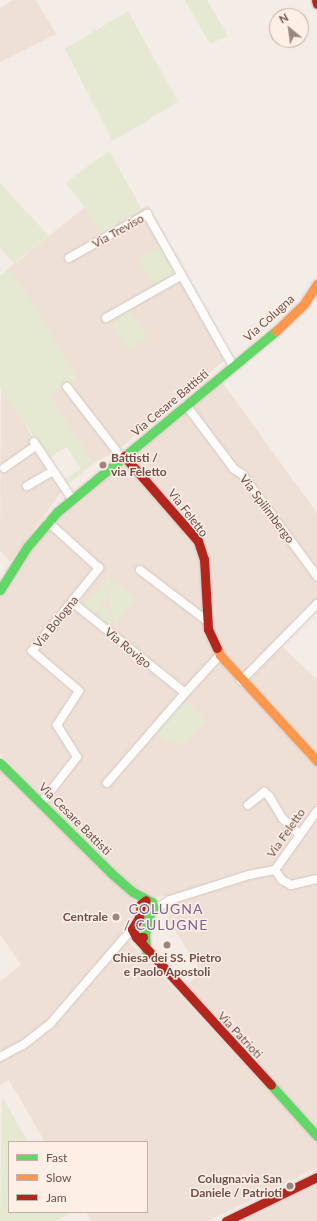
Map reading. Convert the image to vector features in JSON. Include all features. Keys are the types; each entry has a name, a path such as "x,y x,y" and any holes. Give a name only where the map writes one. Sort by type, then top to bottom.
{"street":[{"path":"316,0 317,4"},
{"name":"Via Treviso","path":"69,258 147,214 233,366"},
{"path":"106,318 182,275"},
{"name":"Via Colugna","path":"233,366 284,324 304,304 317,284"},
{"name":"Via Cesare Battisti","path":"0,590 48,522 72,499 233,366"},
{"path":"67,387 123,457"},
{"name":"Via Spilimbergo","path":"186,405 234,470 242,474 317,576"},
{"path":"4,468 35,444 52,472 72,499"},
{"name":"Via Feletto","path":"123,457 198,541 204,559 207,621 213,643 220,655 241,681 317,761"},
{"path":"27,486 52,472"},
{"name":"Via Bologna","path":"42,802 77,757 57,725 79,691 32,651 98,571 98,564 48,522"},
{"path":"140,570 207,621"},
{"name":"Via Rovigo","path":"72,602 185,693"},
{"path":"241,681 317,604"},
{"path":"107,783 220,655"},
{"name":"Via Cesare Battisti","path":"0,762 42,802 111,873 148,905"},
{"path":"248,805 264,792 269,796 282,818 299,834"},
{"name":"Via Feletto","path":"275,870 317,810"},
{"path":"0,1057 23,1044 50,1024 132,934 138,918 148,905 167,901 249,875 275,870 282,880 288,884 296,885 317,879"},
{"path":"146,951 145,935 148,918 148,905"},
{"path":"132,934 145,935"},
{"name":"Via Patrioti","path":"132,934 317,1136"},
{"path":"226,1221 317,1176"},
{"path":"303,1184 317,1182"}],"shaded area":[{"path":"13,0 36,0 56,34 0,62 0,8"},
{"path":"148,205 231,355 118,450 93,464 49,396 77,378 8,269 85,207 101,233"},
{"path":"220,379 317,513 317,609 279,644 317,679 317,1130 183,987 202,973 167,918 170,915 167,910 171,907 168,896 153,897 142,892 101,859 0,754 0,593 48,526"},
{"path":"1,387 65,487 10,562 0,551"},
{"path":"0,767 135,899 135,912 126,931 126,938 317,1142 317,1168 208,1221 91,1221 87,1213 148,1213 148,1141 44,1141 9,1080 0,1085 0,982 21,965 0,934"},
{"path":"317,1185 317,1221 234,1221 307,1187"}],"green space":[{"path":"185,0 207,0 228,36 210,44"},
{"path":"128,11 178,102 113,141 65,49"},
{"path":"109,151 142,209 100,233 85,207 65,183"},
{"path":"0,183 49,236 14,263 0,248"},
{"path":"161,246 177,273 154,286 138,259"},
{"path":"8,269 22,286 77,378 49,396 93,464 65,487 63,480 81,469 67,447 49,458 0,388 0,276"},
{"path":"130,310 147,337 129,351 113,325 117,322 115,318"},
{"path":"108,577 136,598 114,625 106,579"},
{"path":"104,581 107,597 94,614 84,605"},
{"path":"105,606 109,610 112,628 97,616"},
{"path":"184,700 206,721 181,745 174,741 167,743 155,731"},
{"path":"2,1096 27,1141 8,1141 8,1213 69,1214 55,1221 0,1221"}],"traffic: fast":[{"path":"0,590 27,547 57,512 276,331"},
{"path":"0,763 111,873 133,892 152,902 154,908 148,918 145,935 146,951"},
{"path":"271,1085 317,1136"}],"traffic: slow":[{"path":"276,331 304,304 317,284"},
{"path":"217,648 220,655 317,761"}],"traffic: jam":[{"path":"316,0 317,4"},
{"path":"124,456 198,541 204,559 208,629 217,648"},
{"path":"143,937 136,937 132,929 139,918 141,904 146,900"},
{"path":"136,937 271,1085"},
{"path":"226,1221 317,1177"}],"place":[{"name":"Battisti / via Feletto","path":"103,465"},
{"name":"Centrale","path":"116,917"},
{"name":"Chiesa dei SS. Pietro e Paolo Apostoli","path":"167,945"},
{"name":"Colugna:via San Daniele / Patrioti","path":"290,1186"}],"district":[{"name":"COLUGNA / CULUGNE","path":"166,918"}]}
